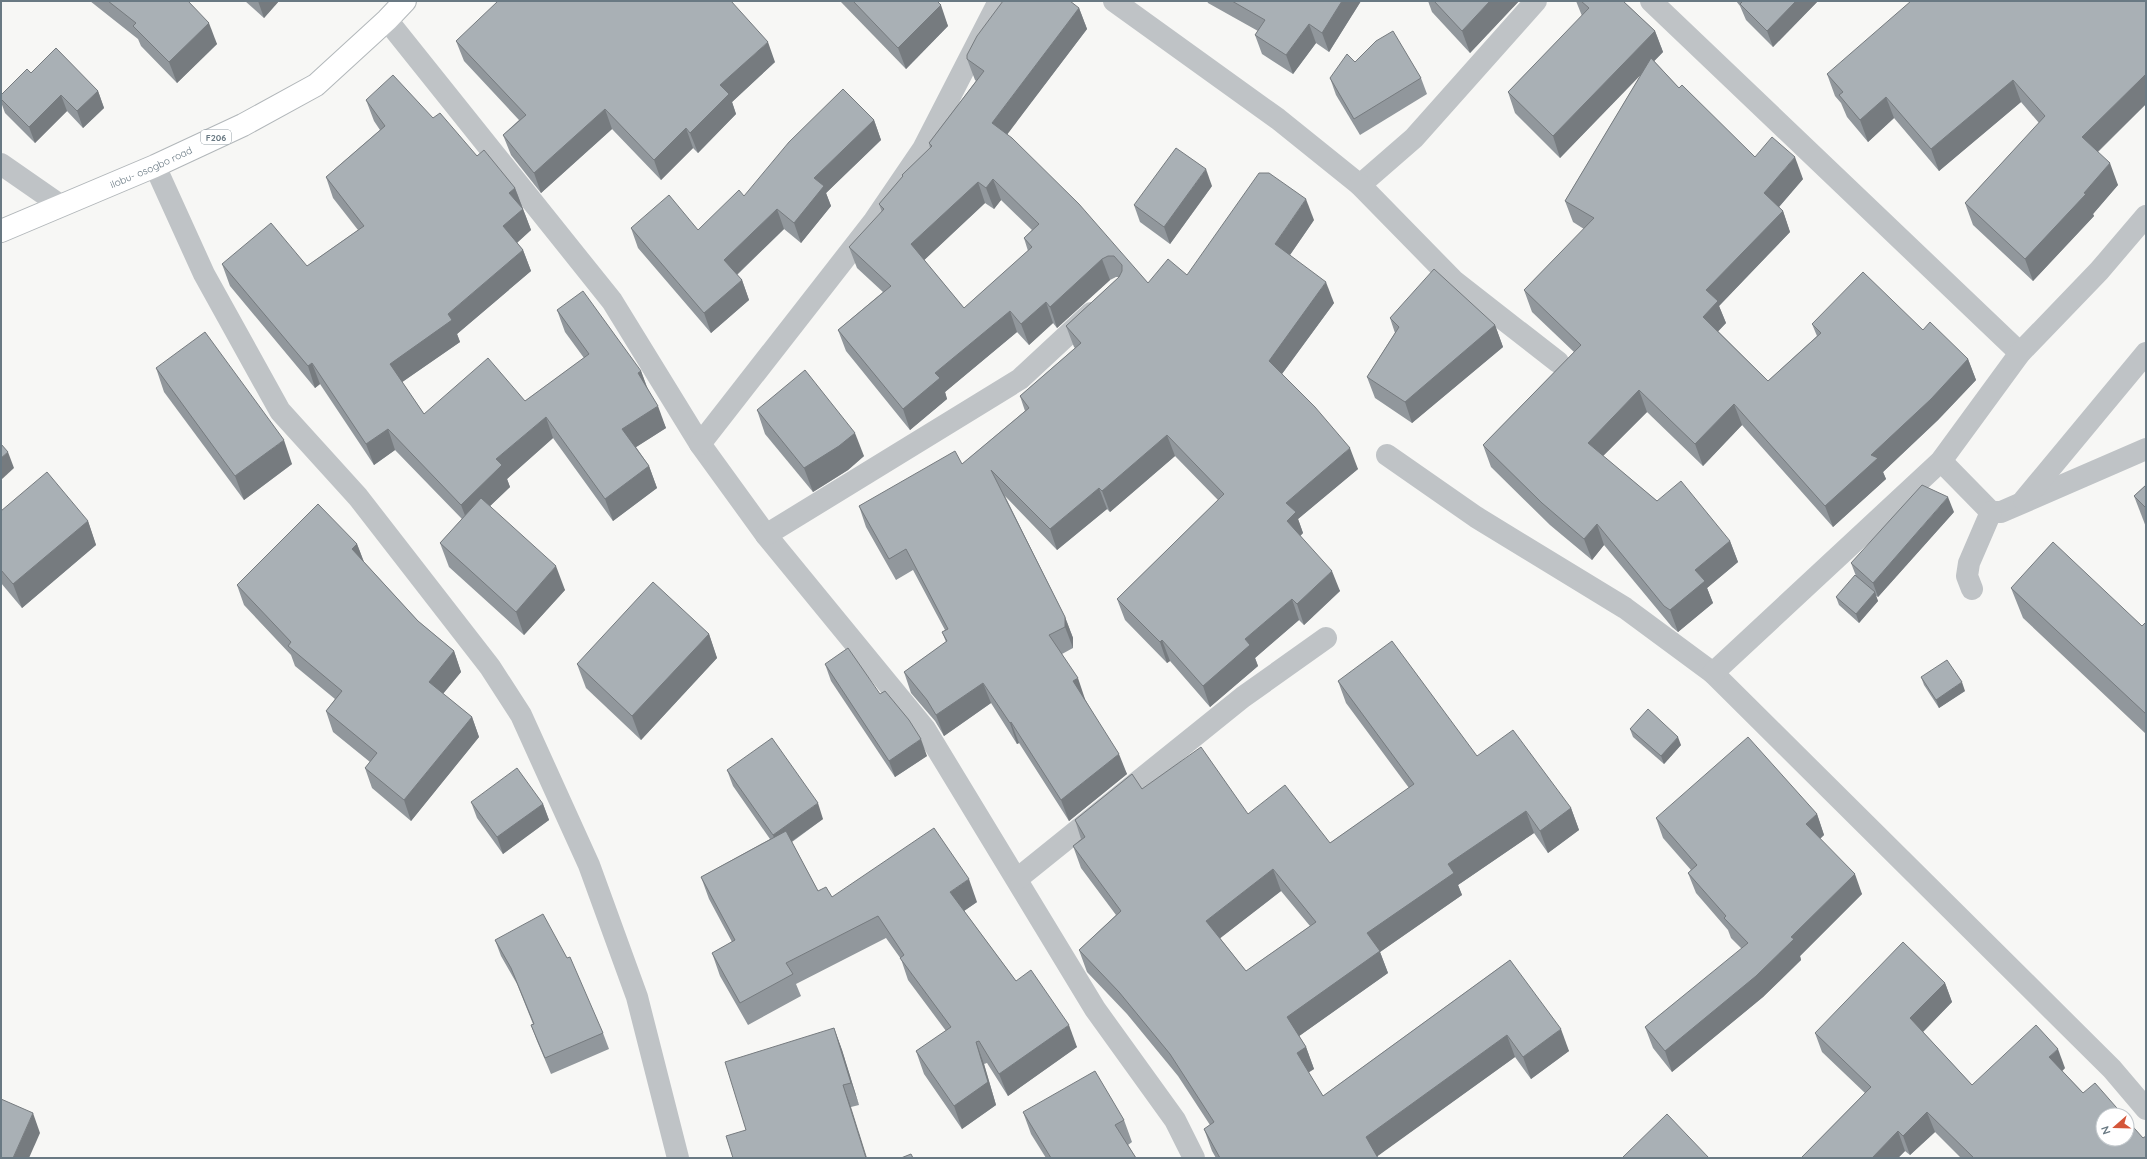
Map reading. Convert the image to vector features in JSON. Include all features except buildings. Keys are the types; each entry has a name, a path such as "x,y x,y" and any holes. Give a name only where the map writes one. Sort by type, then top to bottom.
{"main road":[{"name":"ilobu- osogbo road","path":"1,231 154,166 243,125 316,85 387,20 405,1"}],"street":[{"path":"700,444 874,221 923,149 999,1"},
{"path":"1114,1 1278,119 1360,185 1454,281 1558,362"},
{"path":"1360,185 1414,138 1536,1"},
{"path":"1652,1 2020,353"},
{"path":"387,20 612,301 700,444 766,535 925,729 1095,1009 1174,1120 1194,1158"},
{"path":"1,164 60,205"},
{"path":"154,166 204,274 280,411 358,497 490,667 521,715 589,865 637,997 678,1158"},
{"path":"1713,673 1941,462 2020,353 2099,271 2146,216"},
{"path":"766,535 1020,379 1106,299"},
{"path":"2021,504 2146,353"},
{"path":"1941,462 1992,512 2001,512 2146,449"},
{"path":"1387,455 1476,517 1624,608 1713,673 2112,1069 2146,1109"},
{"path":"1972,589 1967,576 1969,563 1992,512"},
{"path":"1017,879 1244,697 1326,638"}]}
